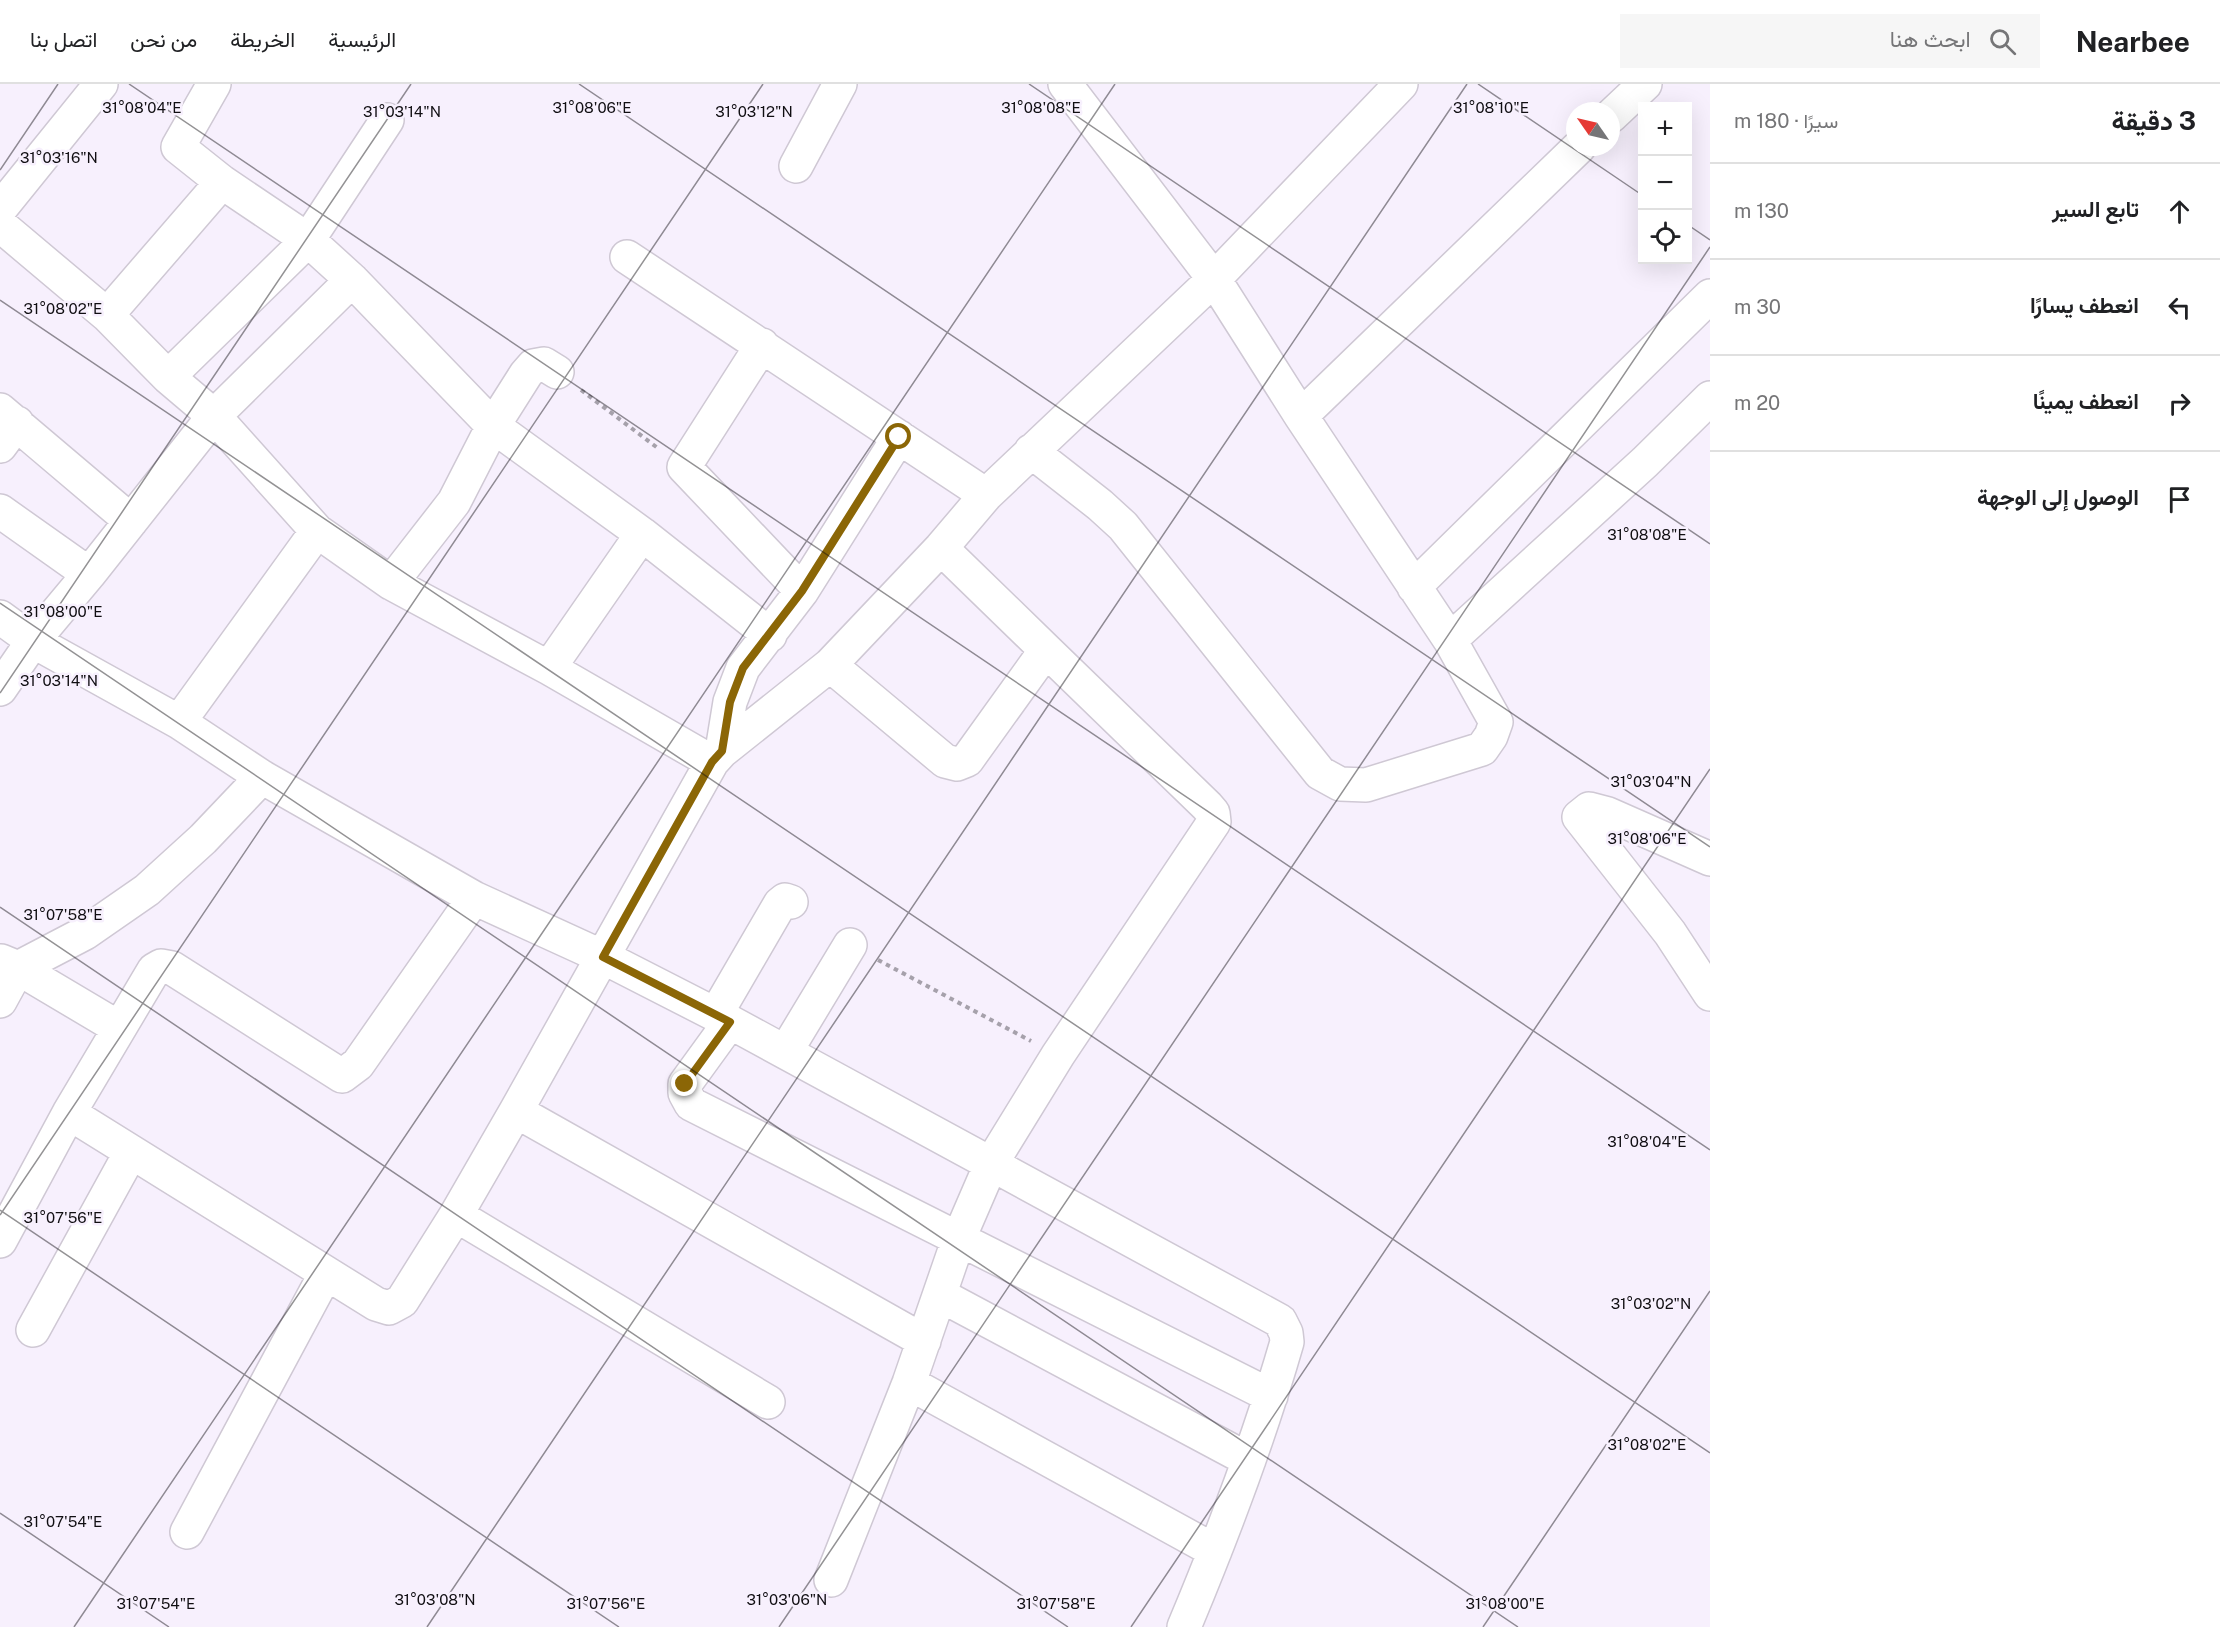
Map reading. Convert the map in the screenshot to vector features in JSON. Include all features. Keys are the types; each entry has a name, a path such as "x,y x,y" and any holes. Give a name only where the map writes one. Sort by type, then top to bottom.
{"street":[{"path":"0,209 101,84"},
{"path":"214,84 178,147 222,182 308,240 352,280 493,426 642,534 770,634"},
{"path":"796,166 840,84"},
{"path":"1031,451 1123,526 1320,773 1340,784 1366,785 1482,749 1491,736 1496,722 1450,640 1301,416 1214,279 1065,84"},
{"path":"717,756 831,665 941,548 986,495 1214,279 1401,84"},
{"path":"1620,108 1645,84"},
{"path":"168,377 308,240 387,120"},
{"path":"1301,416 1571,156"},
{"path":"107,315 222,182"},
{"path":"0,225 107,315 168,377 214,416 317,531 391,582 717,756"},
{"path":"627,257 986,495"},
{"path":"0,689 33,640 214,416 352,280"},
{"path":"1414,587 1710,296"},
{"path":"762,345 684,467 802,591"},
{"path":"391,582 454,502 493,426 526,374 533,366 544,364 557,372"},
{"path":"1450,640 1645,462 1710,398"},
{"path":"6,426 131,520"},
{"path":"69,1113 376,1304 389,1308 402,1301 456,1215 717,756 730,702 743,668 802,591 899,437"},
{"path":"0,511 89,573"},
{"path":"179,722 317,531"},
{"path":"549,668 642,534"},
{"path":"831,1580 909,1383 959,1238 991,1164 1058,1055 1214,822 1213,813 1207,806 941,548"},
{"path":"0,617 33,640 179,722 262,777 474,898 603,957 786,1051 1280,1321 1286,1333 1287,1342 1272,1396 1215,1551 1184,1627"},
{"path":"831,665 945,761 957,764 967,760 1046,650"},
{"path":"9,964 85,933 147,890 203,839 262,777"},
{"path":"1710,860 1608,814 1589,809 1579,817 1670,933 1710,994"},
{"path":"0,1241 69,1113 154,970 161,966 172,968 342,1076 358,1064 474,898"},
{"path":"791,902 785,900 780,904 723,1018 685,1084 685,1094 691,1104 1272,1396"},
{"path":"786,1051 850,945"},
{"path":"0,1001 9,964"},
{"path":"9,964 119,1028"},
{"path":"516,1111 924,1341"},
{"path":"33,1330 131,1152"},
{"path":"456,1215 768,1402"},
{"path":"187,1532 326,1273"},
{"path":"940,1295 1249,1460"},
{"path":"909,1383 1215,1551"}],"path":[{"path":"557,372 684,467"},
{"path":"850,945 1058,1055"}],"route":[{"path":"685,1084 730,1022 603,957 712,762 722,751 730,702 743,668 802,591 899,437"}]}
